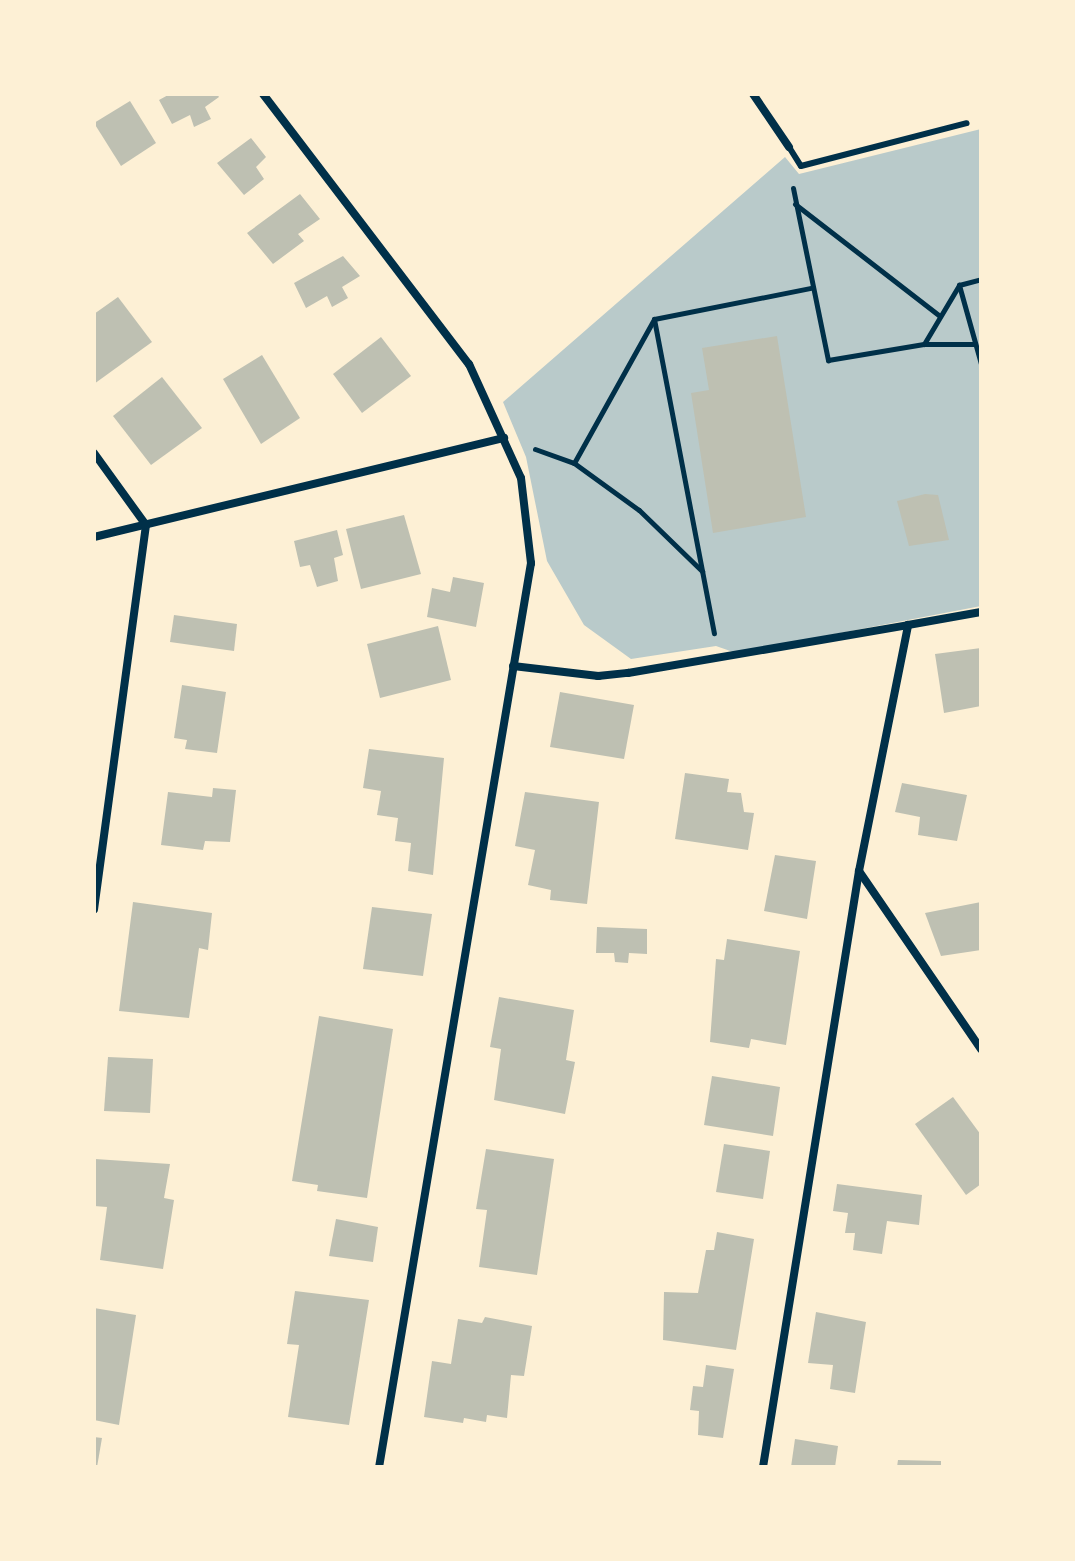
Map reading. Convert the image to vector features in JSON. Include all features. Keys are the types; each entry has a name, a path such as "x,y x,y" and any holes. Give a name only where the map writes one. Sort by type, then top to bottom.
{"street":[{"path":"263,94 469,364 521,478 531,563 379,1467"},
{"path":"753,94 789,147"},
{"path":"94,537 504,438"},
{"path":"94,453 146,525 94,910"},
{"path":"513,666 598,676 697,663 981,612"},
{"path":"763,1467 859,871 908,625"},
{"path":"859,871 977,1034 981,1049"}],"lane":[{"path":"789,147 801,166 967,123"}],"path":[{"path":"789,147 795,204 828,360 924,344 975,344"},
{"path":"795,204 940,316"},
{"path":"924,344 959,285 981,279"},
{"path":"959,285 981,364"},
{"path":"702,571 639,510 574,463 654,319 811,288"},
{"path":"654,319 716,646 697,663"}],"shaded area":[{"path":"981,129 981,606 736,653 716,646 631,659 584,625 547,561 526,457 503,402 785,157 799,174"}],"building":[{"path":"170,94 217,94 219,97 205,107 211,119 194,127 190,115 172,124 159,100"},
{"path":"130,101 156,143 121,166 94,123"},
{"path":"251,138 266,157 256,167 264,179 244,195 217,163"},
{"path":"300,194 320,219 298,234 304,241 273,264 247,233"},
{"path":"343,256 360,276 342,287 348,298 332,307 327,296 306,308 294,283"},
{"path":"118,297 152,342 94,384 94,314"},
{"path":"777,336 806,517 713,533 691,393 709,390 702,348"},
{"path":"381,337 411,376 362,413 333,374"},
{"path":"262,355 300,418 261,444 223,379"},
{"path":"162,377 202,428 151,465 113,416"},
{"path":"925,494 938,495 949,540 909,546 897,501"},
{"path":"404,515 421,574 361,589 346,529"},
{"path":"337,530 343,555 334,558 338,581 317,587 310,565 300,567 294,541"},
{"path":"453,577 484,583 476,627 427,617 432,588 450,592"},
{"path":"174,615 237,624 234,651 170,642"},
{"path":"438,626 451,680 380,698 367,644"},
{"path":"981,648 981,706 944,713 935,654"},
{"path":"182,685 226,692 217,753 185,749 187,740 174,738"},
{"path":"560,692 634,705 624,759 550,747"},
{"path":"369,749 444,758 433,875 408,871 411,843 395,841 398,818 377,815 381,791 363,788"},
{"path":"685,773 729,779 727,792 741,793 744,812 754,813 748,850 675,839"},
{"path":"902,783 967,795 957,841 918,835 920,817 895,812"},
{"path":"213,788 236,790 230,842 205,841 203,850 161,845 168,792 212,797"},
{"path":"525,792 599,802 587,904 550,900 551,890 528,885 535,850 515,846"},
{"path":"775,855 816,861 807,919 764,911"},
{"path":"133,902 212,913 208,950 199,948 189,1018 119,1011"},
{"path":"981,902 981,950 941,956 925,913"},
{"path":"372,907 432,914 423,976 363,969"},
{"path":"597,927 647,929 647,954 629,953 628,963 615,962 614,953 596,953"},
{"path":"727,939 800,951 786,1045 751,1039 749,1048 710,1042 716,959 724,960"},
{"path":"499,997 574,1010 566,1060 575,1062 565,1114 494,1100 501,1049 490,1047"},
{"path":"319,1016 393,1029 367,1198 317,1191 318,1185 292,1181"},
{"path":"108,1057 153,1059 150,1113 104,1111"},
{"path":"712,1076 780,1087 773,1136 704,1125"},
{"path":"953,1097 981,1135 981,1184 966,1195 915,1124"},
{"path":"724,1144 770,1151 763,1199 716,1192"},
{"path":"486,1149 554,1159 537,1275 479,1267 487,1210 476,1209"},
{"path":"95,1159 170,1164 164,1198 174,1200 163,1269 100,1260 107,1207 94,1206"},
{"path":"837,1184 922,1195 919,1225 887,1221 882,1254 853,1250 855,1233 845,1233 848,1213 833,1211"},
{"path":"336,1219 378,1227 373,1262 329,1256"},
{"path":"717,1232 754,1239 736,1350 663,1340 664,1292 698,1293 706,1250 714,1250"},
{"path":"295,1291 369,1300 349,1425 288,1417 299,1345 287,1344"},
{"path":"94,1308 136,1315 119,1425 94,1420"},
{"path":"816,1312 866,1322 855,1393 830,1389 833,1365 808,1363"},
{"path":"485,1317 532,1326 524,1376 511,1375 507,1418 487,1415 486,1422 464,1418 463,1423 424,1417 432,1361 451,1364 458,1319 482,1323"},
{"path":"706,1365 734,1369 723,1438 698,1435 699,1411 690,1410 693,1386 703,1387"},
{"path":"94,1437 102,1438 97,1467 94,1467"},
{"path":"795,1439 838,1446 835,1467 791,1467"},
{"path":"898,1460 941,1461 941,1467 897,1467"}]}
